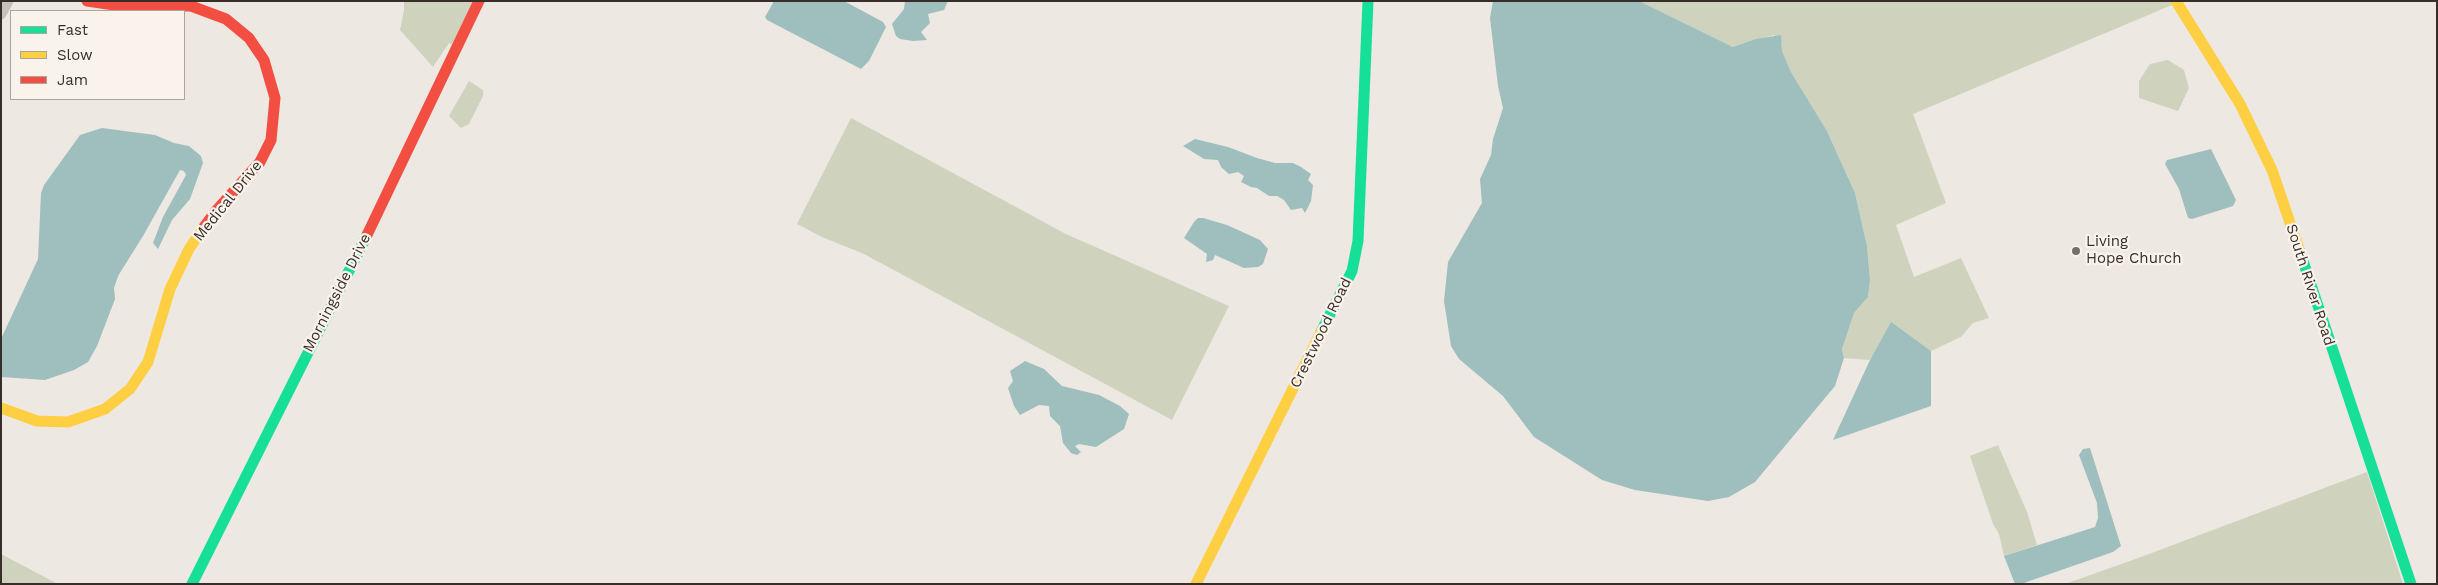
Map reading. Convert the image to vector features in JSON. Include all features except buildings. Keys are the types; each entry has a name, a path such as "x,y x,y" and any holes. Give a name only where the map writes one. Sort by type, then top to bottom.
{"street":[{"path":"1,14 8,1"},
{"name":"Medical Drive","path":"1,408 37,421 68,422 105,409 130,389 148,362 170,290 186,256 215,212 260,162 271,140 276,98 264,60 249,38 226,19 191,6 121,6 87,1"},
{"name":"Morningside Drive","path":"192,584 374,220 478,1"},
{"name":"Crestwood Road","path":"1196,584 1352,271 1358,241 1361,126 1368,1"},
{"name":"South River Road","path":"2176,1 2240,104 2272,170 2411,584"}],"green space":[{"path":"404,1 475,1 453,45 449,43 433,67 400,30"},
{"path":"1639,1 2170,1 2172,5 1913,114 1946,203 1896,225 1914,277 1961,258 1989,318 1973,323 1961,337 1931,351 1891,323 1870,360 1844,358 1842,349 1854,313 1868,297 1870,280 1867,246 1855,193 1827,131 1791,72 1782,51 1782,43 1774,35 1733,47"},
{"path":"2168,60 2184,70 2189,88 2178,111 2139,98 2139,81 2150,64"},
{"path":"469,81 483,90 483,96 469,124 461,128 449,116"},
{"path":"851,118 1066,234 1229,306 1172,420 864,254 822,237 797,224"},
{"path":"1998,445 2027,512 2037,545 2004,556 1999,534 1993,524 1970,456"},
{"path":"2367,472 2403,584 2065,584 2141,557"},
{"path":"1,554 58,584 1,584"}],"water":[{"path":"774,1 844,1 883,22 886,27 869,61 861,69 767,20 765,17"},
{"path":"905,1 948,1 944,10 928,14 930,23 921,32 927,40 913,41 900,39 896,36 892,24 904,9"},
{"path":"1493,1 1639,1 1733,47 1756,39 1781,35 1782,51 1791,72 1827,131 1855,193 1867,246 1870,280 1868,297 1854,313 1842,349 1844,358 1835,386 1755,482 1729,497 1708,501 1635,490 1602,480 1534,437 1503,396 1459,359 1451,346 1444,301 1448,262 1482,203 1480,179 1491,155 1493,139 1503,108 1498,86 1490,18"},
{"path":"102,128 155,135 174,143 189,146 201,156 203,163 190,199 172,220 158,249 153,243 163,217 186,175 184,171 180,170 118,276 114,288 115,299 97,346 88,362 74,370 45,380 1,377 1,339 38,259 41,193 44,185 80,135"},
{"path":"1195,139 1228,147 1275,163 1293,163 1301,167 1311,174 1308,180 1313,185 1311,201 1305,213 1302,208 1291,210 1284,200 1277,196 1269,196 1257,188 1241,182 1244,176 1238,172 1229,174 1221,167 1218,160 1204,159 1183,146"},
{"path":"2211,149 2236,200 2233,206 2192,219 2188,218 2179,189 2165,164 2167,160"},
{"path":"1198,218 1227,225 1260,240 1268,249 1263,264 1258,267 1244,268 1215,255 1213,260 1206,262 1207,254 1184,238 1194,222"},
{"path":"1891,322 1931,351 1931,406 1833,440 1870,360"},
{"path":"1025,361 1044,369 1062,386 1099,395 1120,406 1129,414 1124,429 1096,447 1079,444 1075,446 1081,452 1077,455 1071,453 1063,443 1060,426 1050,416 1049,406 1039,405 1020,415 1014,406 1008,388 1013,381 1010,371"},
{"path":"2090,448 2121,546 2113,552 2021,584 2015,584 2004,556 2095,527 2098,518 2097,503 2079,455 2083,449"}],"traffic: fast":[{"path":"1321,332 1352,271 1358,241 1368,1"},
{"path":"192,584 367,235"},
{"path":"2300,252 2411,584"}],"traffic: slow":[{"path":"2176,1 2240,104 2272,170 2300,252"},
{"path":"1,408 37,421 68,422 105,409 130,389 148,362 170,289 189,249 204,227"},
{"path":"1196,584 1321,332"}],"traffic: jam":[{"path":"87,1 121,6 191,6 226,19 249,38 264,60 275,98 271,140 260,162 204,227"},
{"path":"367,235 479,1"}],"place":[{"name":"Living Hope Church","path":"2076,251"}]}
